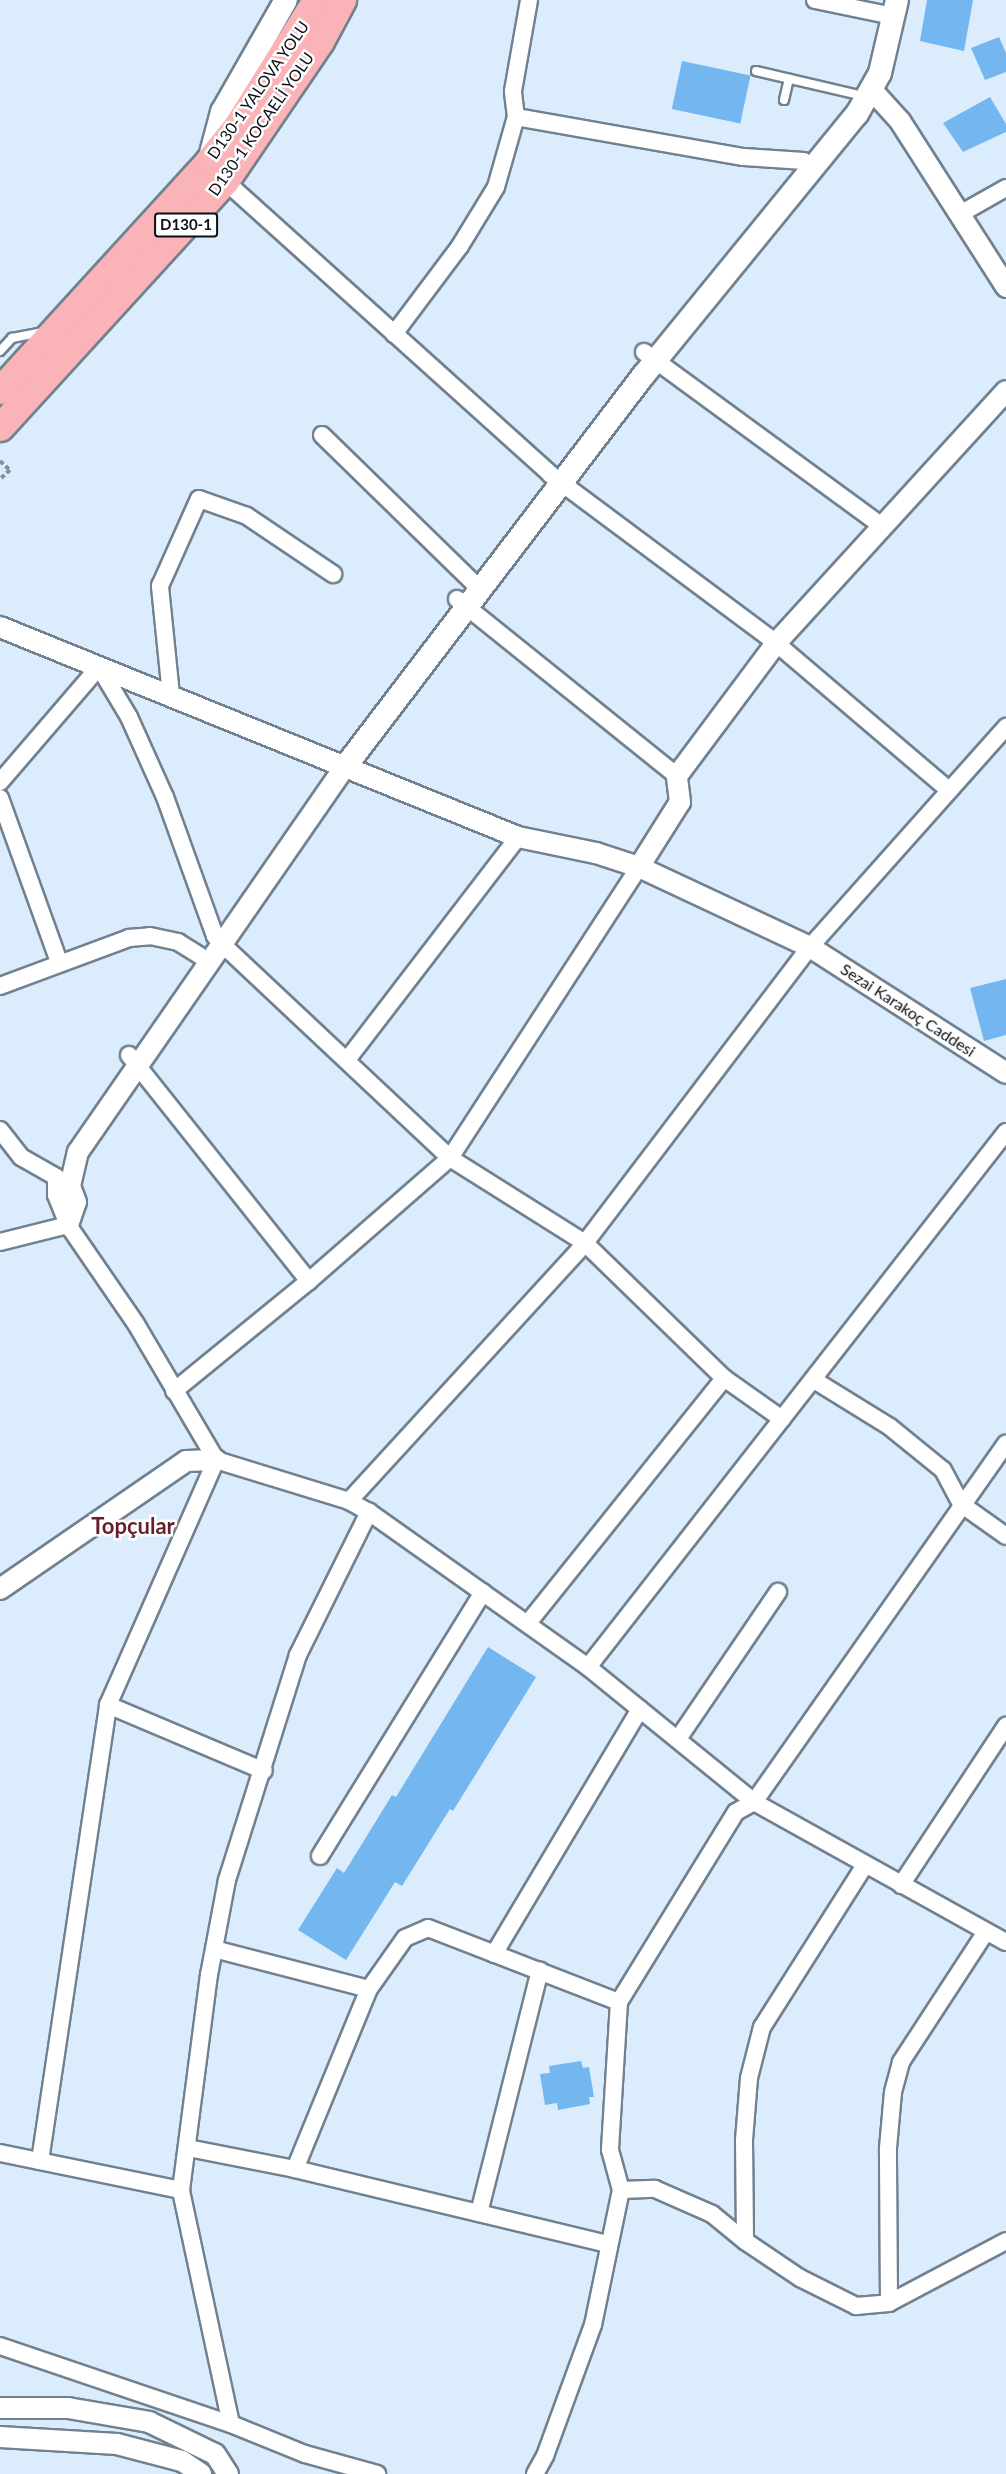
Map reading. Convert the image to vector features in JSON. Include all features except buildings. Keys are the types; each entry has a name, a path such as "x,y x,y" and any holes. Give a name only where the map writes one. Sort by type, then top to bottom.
{"highway":[{"name":"D130-1 YALOVA YOLU","path":"0,390 54,330 217,172 244,116 316,0"},
{"name":"D130-1 KOCAELİ YOLU","path":"0,427 217,172 320,40 342,0"}],"main road":[{"path":"217,172 222,112 286,0"},
{"path":"649,356 857,114 888,5"},
{"path":"340,765 649,356 804,161 863,91"}],"street":[{"path":"394,334 460,246 496,188 516,117 513,91 529,0"},
{"path":"815,0 888,5"},
{"path":"863,91 900,121 1006,287"},
{"path":"516,117 744,157 804,161"},
{"path":"217,172 556,479 776,643 949,789"},
{"path":"960,214 1006,188"},
{"path":"649,356 883,527"},
{"path":"677,776 776,643 1006,392"},
{"path":"174,1391 309,1281 450,1158 680,802 677,776 469,594 322,435"},
{"path":"171,695 160,586 199,499 247,516 333,574"},
{"name":"Sezai Karakoç Caddesi","path":"0,627 518,837 596,853 639,867 810,947 1006,1073"},
{"path":"0,782 99,667 129,717 165,797 218,940 450,1158 585,1243 724,1378 783,1419"},
{"path":"349,1502 585,1243 810,947 1006,727"},
{"path":"216,1460 136,1324 68,1225 56,1195 56,1177 64,1150 133,1061 340,765"},
{"path":"0,798 59,962"},
{"path":"347,1059 518,837"},
{"path":"0,986 59,962 129,938 150,936 178,942 200,956"},
{"path":"68,1225 76,1202 70,1186 78,1152 200,956 218,940"},
{"path":"133,1061 309,1281"},
{"path":"0,1130 21,1157 56,1177"},
{"path":"588,1667 1006,1132"},
{"path":"0,1242 68,1225"},
{"path":"528,1623 724,1378"},
{"path":"814,1380 890,1426 943,1470 961,1504 1006,1536"},
{"path":"535,2474 545,2456 593,2325 621,2190 610,2150 619,2002 736,1812 754,1802 961,1504 1006,1444"},
{"path":"40,2161 108,1705 216,1460"},
{"path":"0,1589 186,1461 216,1460 349,1502 369,1512 588,1667 754,1802 984,1933 1006,1942"},
{"path":"231,2424 181,2190 214,1949 227,1880 264,1772 298,1655 369,1512"},
{"path":"320,1856 483,1592"},
{"path":"678,1740 778,1592"},
{"path":"108,1705 264,1772"},
{"path":"494,1954 640,1709"},
{"path":"901,1885 1006,1726"},
{"path":"745,2241 744,2140 749,2078 762,2026 865,1865"},
{"path":"295,2169 369,1989 405,1938 428,1928 619,2002"},
{"path":"889,2303 888,2148 893,2092 900,2062 984,1933"},
{"path":"214,1949 369,1989"},
{"path":"479,2213 540,1971"},
{"path":"188,2148 295,2169 608,2244"},
{"path":"0,2152 181,2190"},
{"path":"621,2190 655,2189 712,2214 745,2241 800,2278 856,2306 889,2303 1006,2241"},
{"path":"0,2346 231,2424 305,2454 377,2474"},
{"path":"0,2408 68,2408 149,2422 215,2454 228,2474"},
{"path":"0,2437 117,2444 182,2461 201,2474"}],"lane":[{"path":"756,71 789,79 863,91"},
{"path":"784,100 789,79"},
{"path":"0,351 12,338 54,330"}],"path":[{"path":"0,461 10,470 0,479"}],"district":[{"name":"Topçular","path":"133,1526"}]}
